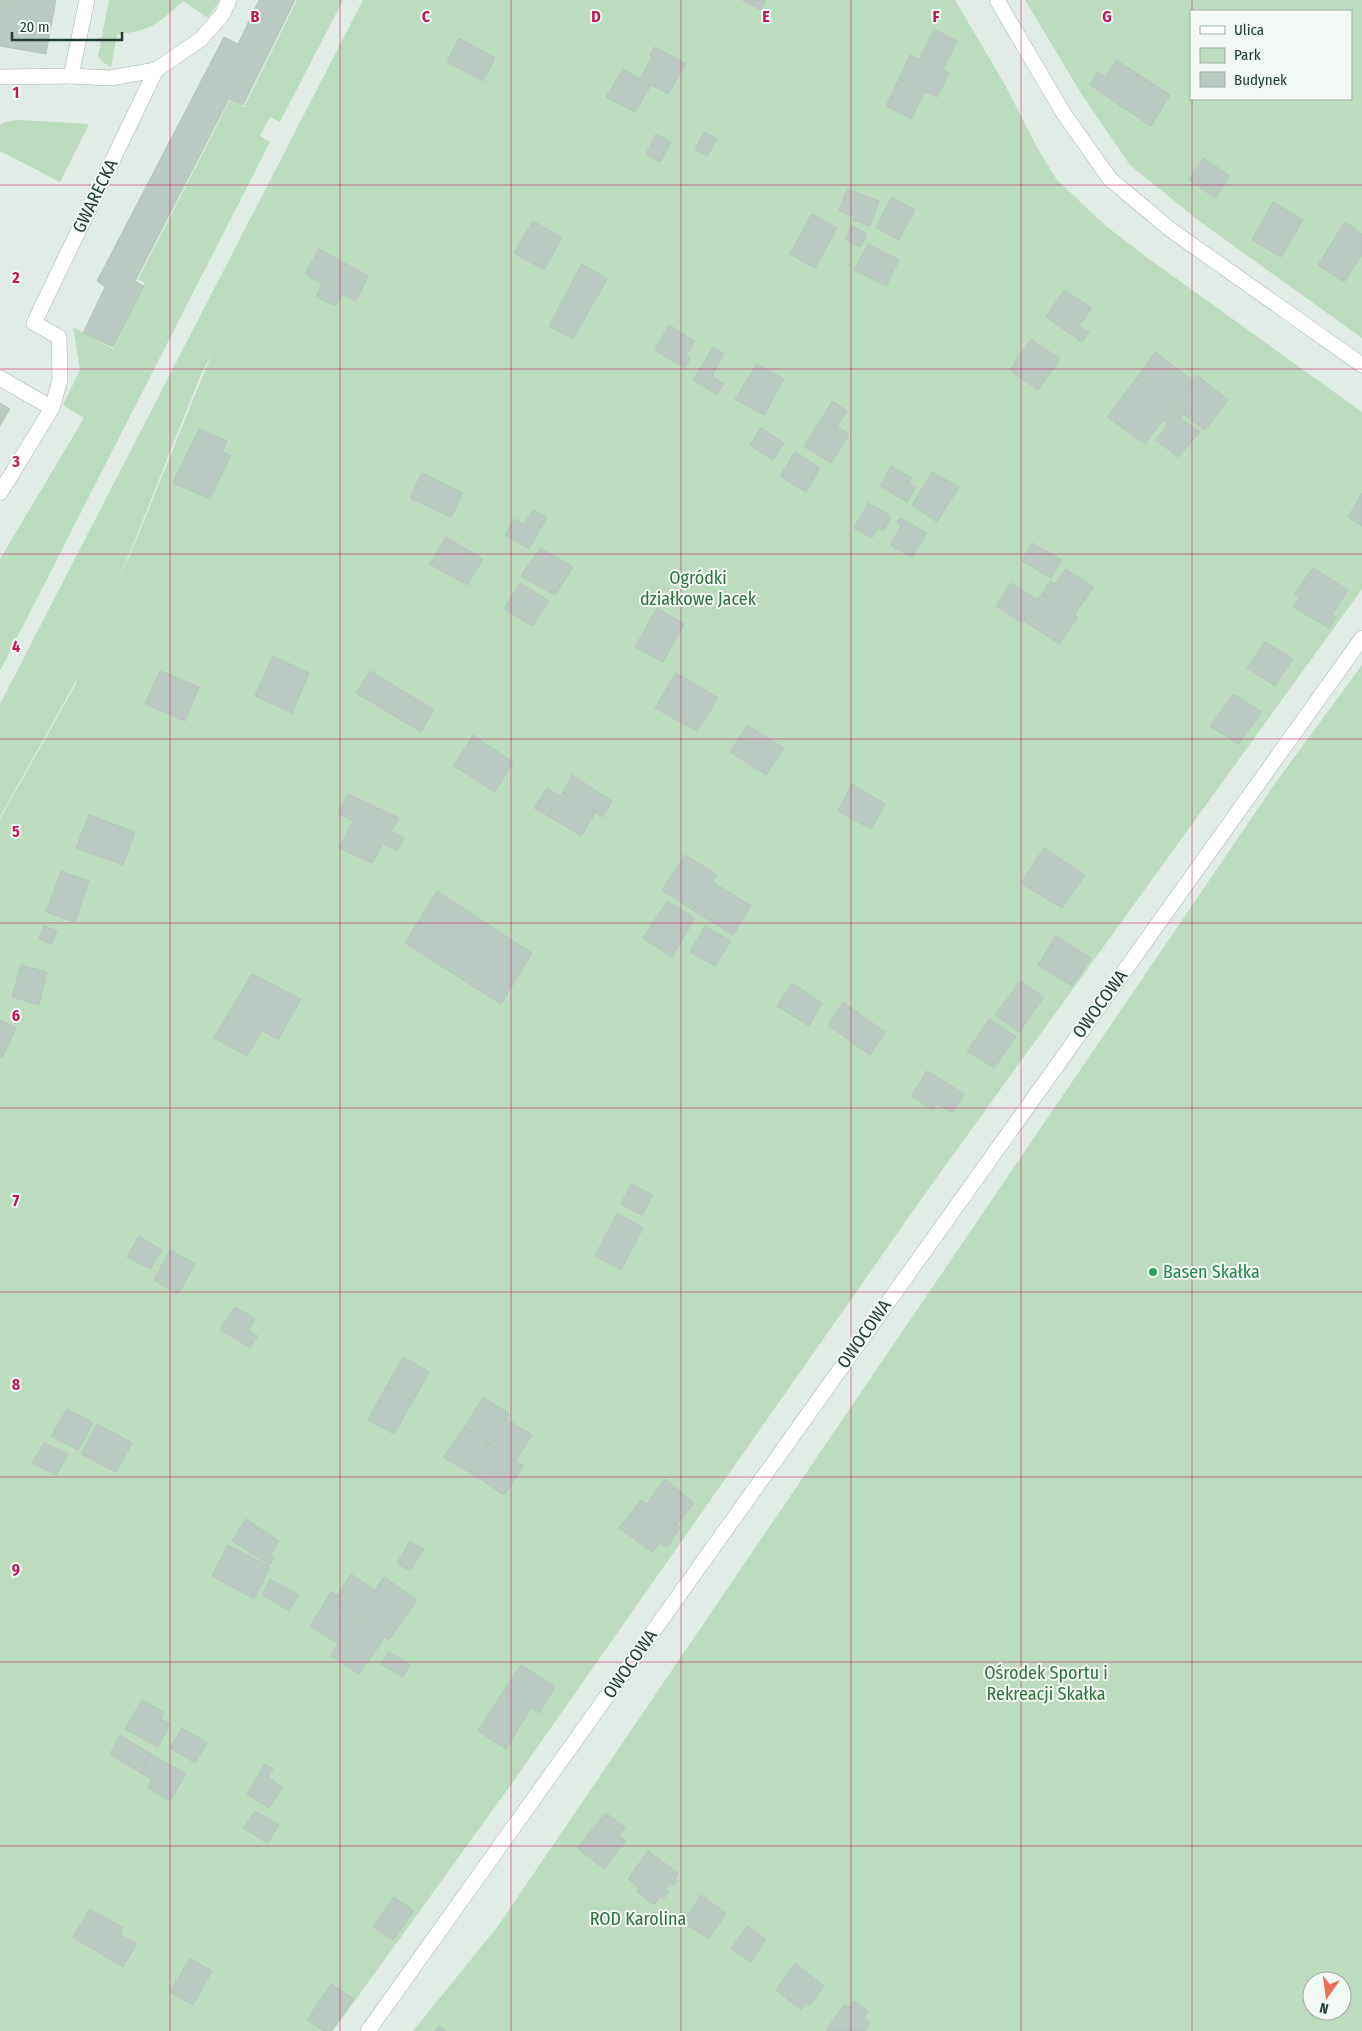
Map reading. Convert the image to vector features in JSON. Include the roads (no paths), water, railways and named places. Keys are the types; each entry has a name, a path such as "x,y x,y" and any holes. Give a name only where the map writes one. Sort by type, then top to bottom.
{"street":[{"path":"71,76 87,0"},
{"name":"GWARECKA","path":"0,77 71,76 110,78 156,70 201,39 222,15 229,0"},
{"path":"997,0 1064,114 1110,179 1170,230 1362,365"},
{"name":"GWARECKA","path":"52,408 60,380 59,337 34,323 156,70"},
{"path":"0,378 52,408 0,493"},
{"name":"OWOCOWA","path":"368,2031 1362,638"}],"place":[{"name":"Basen Skałka","path":"1153,1272"}],"park label":[{"name":"Ogródki działkowe Jacek","path":"698,588"},
{"name":"Ośrodek Sportu i Rekreacji Skałka","path":"1046,1684"},
{"name":"ROD Karolina","path":"638,1919"}]}
